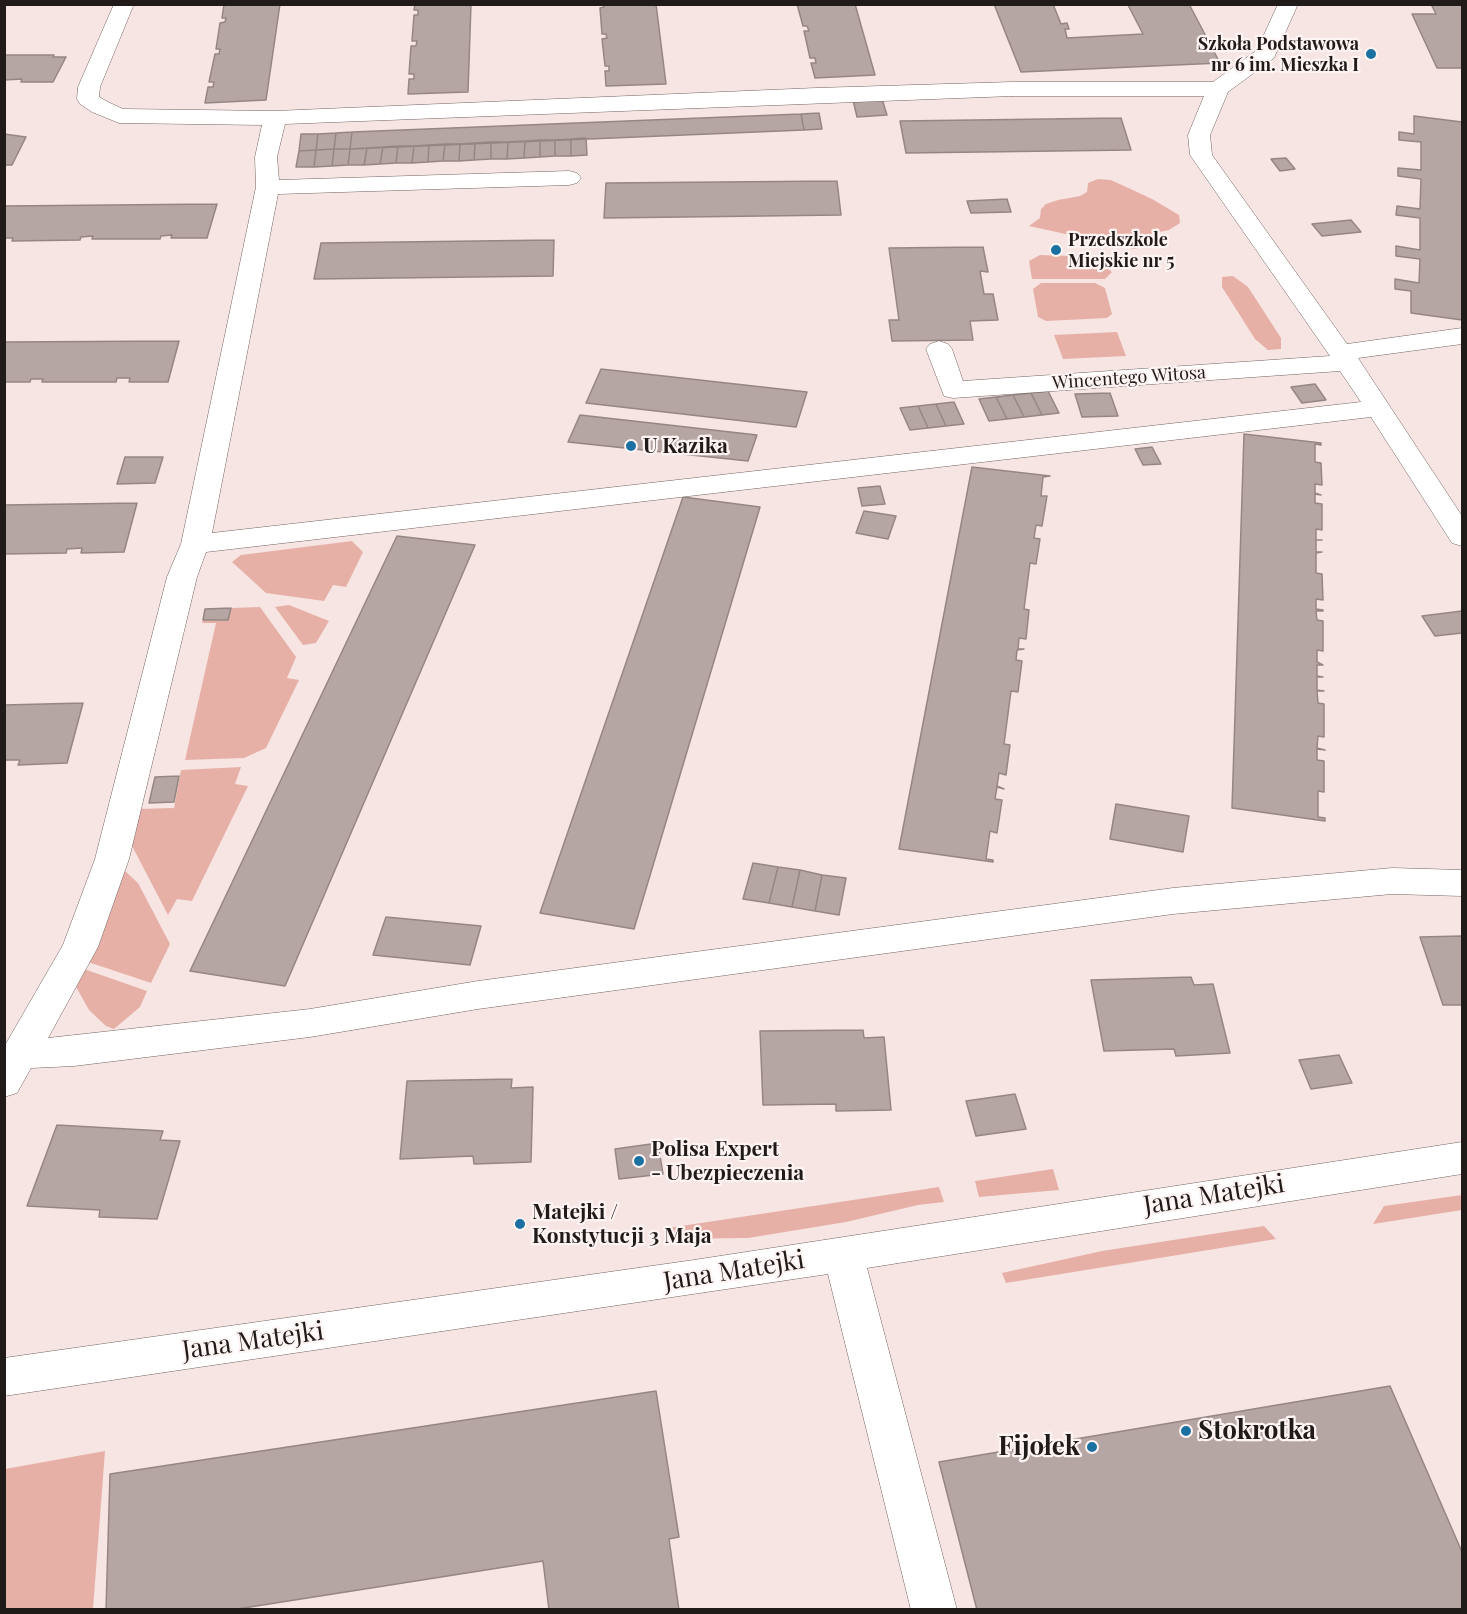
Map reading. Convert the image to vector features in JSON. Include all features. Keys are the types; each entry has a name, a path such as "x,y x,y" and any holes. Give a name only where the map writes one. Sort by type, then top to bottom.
{"street":[{"path":"124,4 89,87 88,99 120,116 275,118 816,95 1223,86"},
{"path":"1288,4 1266,53 1223,86 1199,135 1201,155 1379,408 1462,537"},
{"path":"12,1068 80,947 112,860 182,577 195,544 268,187 266,156 275,118"},
{"path":"268,187 569,178"},
{"path":"1344,358 1462,336"},
{"name":"Wincentego Witosa","path":"939,348 953,390 1344,358"},
{"path":"195,544 1379,408"},
{"path":"12,1068 74,1051 310,1023 478,994 1173,902 1392,881 1462,883"},
{"name":"Jana Matejki","path":"4,1377 843,1254 1462,1158"},
{"path":"843,1254 934,1610"}],"shaded area":[{"path":"1098,179 1111,180 1152,199 1179,215 1180,223 1169,230 1145,235 1140,239 1139,248 1134,249 1029,226 1040,218 1041,209 1046,204 1080,196 1087,192 1088,183"},
{"path":"1040,255 1073,256 1099,262 1112,272 1105,279 1032,279 1029,261"},
{"path":"1233,276 1248,287 1281,338 1281,349 1268,350 1255,339 1222,287 1222,277"},
{"path":"1041,283 1095,283 1105,288 1112,314 1107,318 1046,321 1038,317 1033,289"},
{"path":"1117,332 1126,356 1063,359 1054,335"},
{"path":"352,541 363,552 346,587 333,585 324,601 266,593 232,562 241,555"},
{"path":"289,605 329,621 316,643 303,645 275,607"},
{"path":"260,607 296,657 287,678 299,680 266,748 244,758 185,760 216,623 202,623 203,620 228,620 231,608"},
{"path":"241,767 235,784 248,786 192,901 177,899 168,915 130,842 139,809 174,808 181,770"},
{"path":"124,870 138,883 170,944 151,983 88,962 114,901"},
{"path":"84,969 147,991 140,1007 114,1029 106,1026 89,1010 75,985"},
{"path":"1053,1169 1059,1190 979,1197 975,1181"},
{"path":"939,1187 944,1202 918,1205 846,1222 748,1238 670,1239 668,1228"},
{"path":"1462,1195 1462,1210 1373,1224 1384,1206"},
{"path":"1264,1226 1276,1239 1006,1283 1002,1273 1102,1251"},
{"path":"105,1451 93,1609 5,1609 5,1469"}],"building":[{"path":"224,4 280,4 266,100 205,103 208,87 213,87 214,82 209,82 215,54 219,54 220,49 216,49 220,23 225,22 226,18 222,18"},
{"path":"415,4 471,4 468,92 408,94 409,79 414,79 414,74 409,74 411,46 416,46 417,41 412,41 414,15 418,15 418,10 414,10"},
{"path":"604,4 656,4 666,84 606,86 605,71 609,71 609,66 605,66 602,39 607,38 606,34 602,34 600,8 604,7"},
{"path":"797,4 855,4 875,75 815,78 811,63 816,63 815,58 810,58 804,31 809,31 807,26 803,26"},
{"path":"994,4 1053,4 1061,24 1067,23 1069,29 1065,29 1067,38 1143,34 1128,5 1189,4 1220,63 1021,72"},
{"path":"1431,4 1462,4 1462,68 1437,68 1412,14 1436,14"},
{"path":"4,55 66,57 53,82 21,82 22,79 4,80"},
{"path":"882,99 887,115 857,117 853,100"},
{"path":"819,113 822,129 804,130 801,114"},
{"path":"801,114 804,130 350,149 352,132"},
{"path":"1414,116 1462,122 1462,320 1411,313 1411,291 1395,289 1395,279 1419,283 1420,259 1396,256 1396,246 1420,250 1420,218 1396,215 1397,206 1420,209 1421,179 1398,176 1398,168 1421,170 1421,142 1399,140 1399,132 1414,134"},
{"path":"1121,118 1131,150 906,153 900,121"},
{"path":"352,132 350,149 334,149 336,133"},
{"path":"336,133 334,149 316,150 318,134"},
{"path":"4,134 26,137 12,165 4,165"},
{"path":"301,134 318,134 316,150 299,151"},
{"path":"586,138 587,155 571,156 571,139"},
{"path":"571,139 571,156 555,156 555,140"},
{"path":"540,140 555,140 555,156 540,157"},
{"path":"540,140 540,157 524,158 525,141"},
{"path":"525,141 524,158 507,159 508,142"},
{"path":"491,142 491,159 474,160 475,143"},
{"path":"491,142 508,142 507,159 491,159"},
{"path":"475,143 474,160 459,161 460,144"},
{"path":"445,144 460,144 459,161 443,161"},
{"path":"445,144 443,161 428,162 429,145"},
{"path":"429,145 428,162 412,163 414,146"},
{"path":"398,146 396,163 380,164 383,147"},
{"path":"398,146 414,146 412,163 396,163"},
{"path":"383,147 380,164 364,165 367,148"},
{"path":"367,148 364,165 348,165 350,149"},
{"path":"334,149 332,166 314,167 316,150"},
{"path":"334,149 350,149 348,165 332,166"},
{"path":"316,150 314,167 296,167 299,151"},
{"path":"1286,158 1295,169 1280,171 1271,159"},
{"path":"837,181 841,215 604,218 606,183"},
{"path":"1007,199 1011,212 971,213 967,201"},
{"path":"217,204 207,238 171,238 172,235 161,236 160,239 92,239 93,236 81,237 80,240 12,241 13,238 4,238 4,206"},
{"path":"1351,220 1361,232 1322,236 1312,224"},
{"path":"554,240 553,276 314,279 321,243"},
{"path":"983,247 988,272 980,271 984,294 993,294 998,320 970,321 973,340 892,341 889,320 899,320 889,248"},
{"path":"179,341 168,382 129,382 130,378 117,378 116,382 42,382 43,379 31,379 30,382 4,382 4,342"},
{"path":"601,369 807,392 796,427 586,403"},
{"path":"1315,384 1326,400 1302,403 1291,387"},
{"path":"1048,391 1059,413 1042,415 1031,393"},
{"path":"1031,393 1042,415 1024,417 1013,395"},
{"path":"1110,393 1118,416 1082,417 1075,394"},
{"path":"1013,395 1024,417 1007,419 996,397"},
{"path":"996,397 1007,419 989,421 979,399"},
{"path":"954,402 964,424 946,426 936,404"},
{"path":"936,404 946,426 928,428 918,406"},
{"path":"918,406 928,428 910,430 900,408"},
{"path":"580,415 757,435 748,461 568,442"},
{"path":"1244,434 1321,443 1321,445 1315,444 1315,462 1321,463 1322,485 1315,484 1315,493 1321,495 1315,494 1315,503 1322,504 1322,530 1316,529 1316,552 1322,552 1316,553 1316,573 1322,574 1323,600 1316,599 1316,609 1323,611 1316,611 1317,620 1323,621 1323,651 1317,650 1317,662 1323,665 1317,665 1317,676 1323,677 1317,677 1317,690 1324,691 1317,691 1318,703 1324,704 1324,737 1318,736 1317,748 1325,750 1317,749 1317,760 1324,761 1324,792 1318,791 1318,817 1325,818 1325,821 1232,808"},
{"path":"1152,447 1161,464 1143,465 1135,449"},
{"path":"125,457 163,457 155,483 117,484"},
{"path":"972,467 1050,476 1043,477 1041,496 1047,496 1042,526 1036,525 1034,538 1040,539 1036,564 1030,563 1024,609 1029,610 1026,639 1019,638 1018,649 1024,649 1017,650 1016,660 1022,661 1018,692 1011,691 1004,744 1010,745 1006,775 999,773 997,786 1004,789 997,787 995,799 1002,800 997,833 990,831 986,859 993,860 993,862 899,849"},
{"path":"880,486 885,504 862,506 858,488"},
{"path":"683,497 760,507 634,929 540,913"},
{"path":"137,503 124,552 81,553 82,548 67,549 66,553 4,554 4,505"},
{"path":"864,511 896,516 888,539 856,533"},
{"path":"397,536 475,545 285,986 190,971"},
{"path":"231,608 228,620 203,620 205,609"},
{"path":"1462,611 1462,633 1435,636 1422,616"},
{"path":"83,703 67,763 18,765 20,760 6,760 4,765 4,705"},
{"path":"179,776 174,802 149,803 155,777"},
{"path":"1116,804 1189,816 1183,852 1110,839"},
{"path":"753,863 778,867 769,903 743,899"},
{"path":"778,867 800,870 792,907 769,903"},
{"path":"800,870 822,875 815,911 792,907"},
{"path":"822,875 846,878 839,915 815,911"},
{"path":"386,917 481,926 470,965 373,955"},
{"path":"1462,936 1462,1005 1443,1005 1420,937"},
{"path":"1191,977 1194,985 1213,984 1230,1053 1176,1056 1174,1049 1104,1051 1091,980"},
{"path":"863,1030 864,1038 884,1037 891,1110 836,1111 836,1104 763,1105 760,1031"},
{"path":"1339,1055 1352,1083 1311,1089 1299,1060"},
{"path":"512,1079 511,1088 533,1087 531,1162 474,1164 473,1156 400,1159 407,1081"},
{"path":"1015,1094 1026,1129 976,1136 966,1101"},
{"path":"57,1125 163,1131 160,1140 180,1141 157,1219 99,1217 100,1210 27,1206"},
{"name":"Polisa Expert - Ubezpieczenia","path":"658,1143 663,1174 619,1179 615,1149"},
{"path":"1390,1386 1462,1552 1462,1610 977,1610 939,1462"},
{"path":"656,1391 679,1537 669,1539 679,1610 549,1610 543,1561 231,1610 106,1610 110,1474"}],"place":[{"name":"Szkoła Podstawowa nr 6 im. Mieszka I","path":"1371,54"},
{"name":"Przedszkole Miejskie nr 5","path":"1056,250"},
{"name":"U Kazika","path":"631,446"},
{"name":"Polisa Expert - Ubezpieczenia","path":"639,1161"},
{"name":"Matejki / Konstytucji 3 Maja","path":"520,1224"},
{"name":"Stokrotka","path":"1186,1431"},
{"name":"Fijołek","path":"1092,1447"}]}
